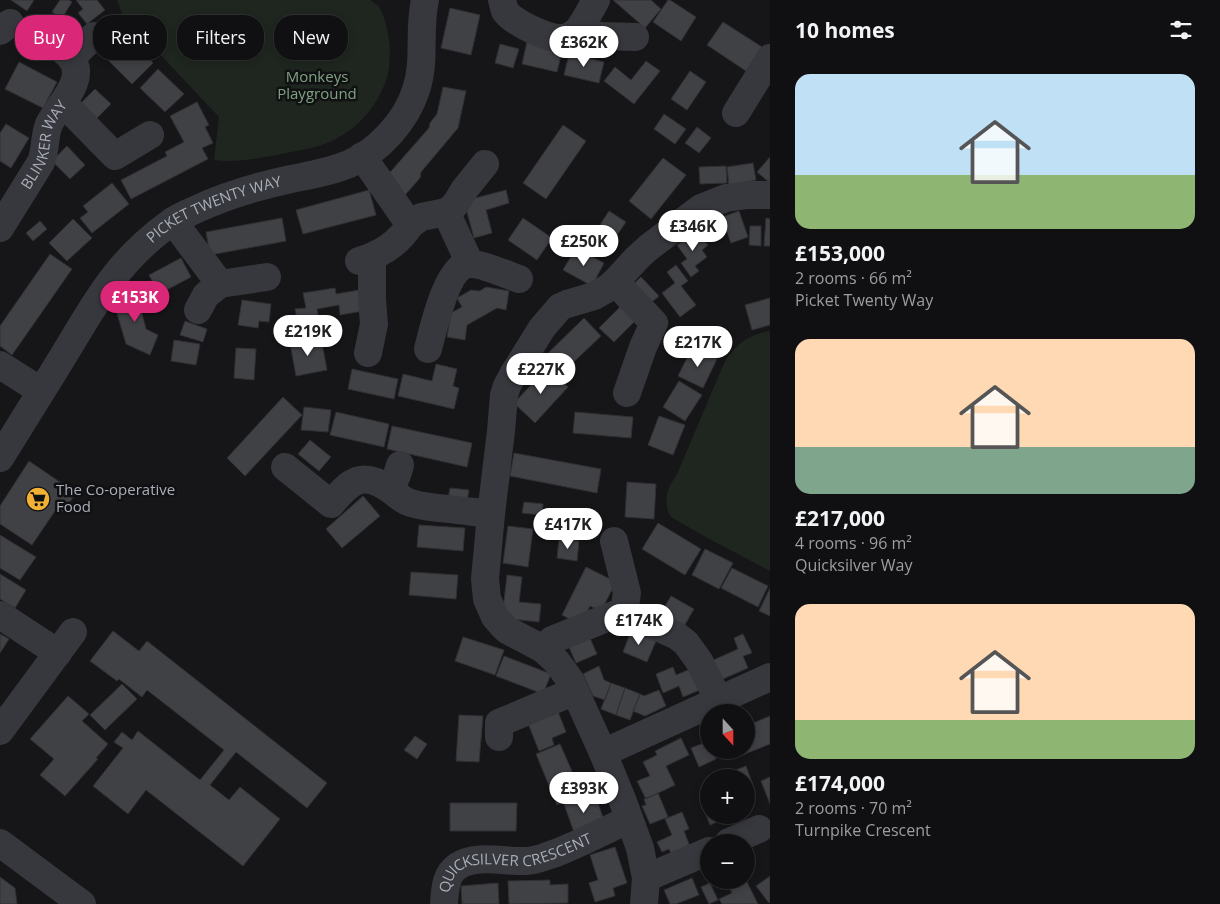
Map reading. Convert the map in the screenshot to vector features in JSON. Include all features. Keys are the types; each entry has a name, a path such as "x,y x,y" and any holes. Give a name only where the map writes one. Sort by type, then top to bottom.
{"street":[{"name":"PICKET TWENTY WAY","path":"0,458 110,282 133,255 160,231 173,222 227,196 248,189 327,172 350,164 389,136 407,112 420,75 422,14 425,0"},
{"path":"502,0 505,11 513,18 523,25 552,37 561,38 576,32 602,36 635,37"},
{"path":"576,32 596,0"},
{"path":"83,47 93,37"},
{"path":"736,113 770,58"},
{"name":"BLINKER WAY","path":"0,228 44,155 50,124 70,92 75,78 72,60"},
{"path":"63,102 115,156 150,135"},
{"path":"362,156 410,225"},
{"path":"368,353 374,324 365,259 392,246 410,225 421,217 446,212 457,202 485,164"},
{"path":"700,857 645,891 640,848 603,753 575,691 563,670 543,649 507,630 495,617 487,600 485,579 491,514 504,395 514,373 542,328 560,308 594,296 608,288 648,248 701,208 731,197 770,195"},
{"path":"446,212 469,264"},
{"path":"173,222 220,284"},
{"path":"428,349 446,290 458,270 469,264 485,267 519,279"},
{"path":"198,310 206,295 220,284 267,277"},
{"path":"615,282 654,323 643,347 627,393"},
{"path":"0,365 41,391"},
{"path":"285,467 331,504 344,488 354,482 364,479 376,482 395,477 405,501 418,505 491,514"},
{"path":"614,541 627,593 624,612"},
{"path":"543,649 552,640 614,614 624,612 677,636 686,643 699,661 719,701"},
{"path":"0,615 65,642 0,731"},
{"path":"603,753 770,677"},
{"path":"499,737 499,723 575,691"},
{"name":"QUICKSILVER CRESCENT","path":"444,904 445,887 450,874 456,866 480,859 528,861 541,858 563,850 629,819"},
{"path":"750,834 760,830"},
{"path":"0,843 73,901"}],"green space":[{"name":"Monkeys Playground","path":"117,0 370,0 379,7 387,28 390,51 388,74 380,95 368,113 343,135 328,143 265,157 214,160 219,117 165,60 167,60 167,15 122,14"},
{"path":"770,331 770,571 671,517 666,500 668,490 677,474 725,361 734,349 744,341 755,335"}],"building":[{"path":"11,0 34,0 27,11"},
{"path":"60,0 72,2 64,15 57,15 52,12"},
{"path":"76,0 97,0 105,10 99,15 93,15 93,19 87,24 83,19 83,15 78,13 83,9"},
{"path":"613,0 651,0 661,9 645,28"},
{"path":"668,0 696,17 681,41 653,22"},
{"path":"450,8 480,15 471,55 441,48"},
{"path":"723,22 762,47 746,71 707,45"},
{"path":"527,42 562,51 557,72 522,64"},
{"path":"500,44 519,49 513,68 495,63"},
{"path":"569,54 604,62 599,83 564,75"},
{"path":"108,60 150,60 153,63 132,84"},
{"path":"646,61 660,71 634,104 604,81 615,67 631,80"},
{"path":"19,62 57,82 43,108 5,89"},
{"path":"158,69 184,94 165,112 140,88"},
{"path":"690,71 706,82 687,110 671,99"},
{"path":"443,87 466,91 458,128 421,172 420,178 405,195 385,178 429,128 430,123 437,114"},
{"path":"95,89 111,104 92,123 76,108"},
{"path":"197,102 209,125 205,127 213,143 202,148 208,159 131,199 121,180 167,156 165,152 184,142 170,116"},
{"path":"664,114 686,129 675,144 654,129"},
{"path":"6,124 29,138 11,168 0,161 0,133"},
{"path":"563,125 586,141 546,199 523,183"},
{"path":"697,127 711,138 699,153 685,143"},
{"path":"67,146 85,165 70,179 52,161"},
{"path":"770,157 770,183 757,172"},
{"path":"663,158 686,175 651,219 629,201"},
{"path":"753,163 756,180 729,185 727,167"},
{"path":"726,166 727,183 700,184 699,167"},
{"path":"112,183 129,204 92,233 80,218 88,212 83,206"},
{"path":"369,190 376,215 303,234 296,210"},
{"path":"506,190 509,203 486,210 492,233 474,238 464,201"},
{"path":"609,211 626,222 615,238 598,228"},
{"path":"739,211 748,237 731,243 727,232 719,235 714,220"},
{"path":"282,218 286,241 210,255 206,232"},
{"path":"523,218 552,238 537,260 508,240"},
{"path":"766,218 770,219 770,246 764,246"},
{"path":"73,219 92,238 67,261 49,243"},
{"path":"40,221 47,229 33,241 26,233"},
{"path":"750,226 761,226 761,246 749,245"},
{"path":"697,231 708,245 702,250 707,257 695,266 699,271 691,277 681,263 687,259 677,245"},
{"path":"576,248 604,263 592,286 563,270"},
{"path":"50,254 72,269 12,355 0,346 0,326"},
{"path":"181,258 191,277 159,294 149,275"},
{"path":"676,265 688,281 681,286 696,305 680,317 662,293 675,283 667,272"},
{"path":"641,277 659,296 645,308 628,289"},
{"path":"486,287 509,291 506,310 497,308 467,325 465,340 447,337 451,313 462,307 457,298 471,290 480,291"},
{"path":"335,288 336,294 365,289 369,310 340,315 339,305 317,309 321,332 300,335 295,309 306,308 303,293"},
{"path":"131,289 150,303 141,310 146,329 158,335 150,355 126,344 116,310"},
{"path":"770,298 770,325 752,330 745,305"},
{"path":"242,300 271,304 269,322 259,321 258,328 238,325"},
{"path":"624,303 638,318 614,342 599,328"},
{"path":"584,318 601,336 559,376 542,359"},
{"path":"185,321 207,329 203,342 180,335"},
{"path":"321,337 327,370 296,376 290,343"},
{"path":"174,340 200,344 196,365 171,361"},
{"path":"236,348 256,349 254,380 234,378"},
{"path":"692,348 717,359 703,388 678,376"},
{"path":"436,364 457,369 453,386 459,388 454,409 398,396 403,374 432,381"},
{"path":"547,368 568,387 535,423 514,403"},
{"path":"352,369 398,379 394,399 348,389"},
{"path":"679,381 702,395 685,421 663,407"},
{"path":"283,397 302,415 245,476 227,458"},
{"path":"304,407 331,410 328,432 301,430"},
{"path":"336,412 389,424 384,447 330,435"},
{"path":"575,412 633,417 631,438 573,433"},
{"path":"659,416 685,425 673,455 648,445"},
{"path":"392,426 472,443 467,467 387,449"},
{"path":"310,440 331,457 319,471 298,454"},
{"path":"514,453 601,469 597,493 510,476"},
{"name":"The Co-operative Food","path":"29,461 76,493 63,512 57,508 32,545 0,524 0,506"},
{"path":"627,482 656,484 654,519 625,517"},
{"path":"450,488 469,490 467,501 448,499"},
{"path":"363,496 380,516 342,548 326,529"},
{"path":"524,502 543,504 542,515 522,513"},
{"path":"658,523 701,549 685,575 642,549"},
{"path":"419,525 465,528 463,551 417,547"},
{"path":"508,526 533,529 528,567 503,563"},
{"path":"0,535 36,557 20,580 0,568"},
{"path":"559,539 579,541 577,561 557,558"},
{"path":"705,549 733,563 719,589 692,575"},
{"path":"586,567 616,582 601,611 590,606 581,625 562,615"},
{"path":"732,568 768,586 758,607 721,588"},
{"path":"411,572 458,575 456,599 409,595"},
{"path":"0,574 26,590 15,608 0,599"},
{"path":"507,575 522,577 519,602 541,604 539,622 502,618"},
{"path":"770,588 770,616 759,611"},
{"path":"671,596 694,609 683,628 660,615"},
{"path":"113,631 139,651 147,641 327,783 307,808 236,752 210,785 229,800 240,787 280,819 243,866 146,790 128,814 93,786 123,748 114,742 122,732 132,740 138,731 200,780 224,750 147,690 142,697 119,679 117,681 90,661"},
{"path":"631,631 656,641 647,662 623,652"},
{"path":"0,634 9,639 0,653"},
{"path":"743,634 752,653 743,656 748,668 716,682 707,663 738,649 734,638"},
{"path":"589,636 597,654 576,663 568,645"},
{"path":"463,637 504,650 495,675 455,661"},
{"path":"504,656 551,674 543,694 496,676"},
{"path":"599,666 604,680 611,683 605,700 593,696 583,674"},
{"path":"673,667 676,675 693,668 702,689 683,697 679,686 663,693 656,674"},
{"path":"611,683 625,688 616,715 601,709"},
{"path":"122,684 137,699 105,730 90,715"},
{"path":"625,688 640,694 630,720 616,715"},
{"path":"659,690 666,706 645,716 633,711 640,694 644,696"},
{"path":"68,696 89,714 82,721 108,744 96,758 98,759 65,796 40,775 54,759 30,739"},
{"path":"557,709 566,732 552,738 554,745 539,751 527,721"},
{"path":"459,715 483,716 479,762 456,761"},
{"path":"770,716 770,744 755,750 755,722"},
{"path":"415,736 427,744 417,759 404,750"},
{"path":"681,738 689,755 666,766 675,785 646,799 637,781 650,776 643,762 657,755 655,751"},
{"path":"560,744 582,794 557,805 536,754"},
{"path":"700,745 700,759 716,759 699,767 691,748"},
{"path":"770,777 770,804 761,781"},
{"path":"658,793 668,817 650,824 642,806 646,805 644,799"},
{"path":"596,797 604,821 574,832 564,804 579,799 580,803"},
{"path":"450,803 517,803 516,831 450,831"},
{"path":"682,812 689,829 684,831 691,849 673,857 669,849 662,852 657,842 672,835 665,819"},
{"path":"615,847 627,883 613,888 615,896 595,902 589,883 598,880 590,855"},
{"path":"770,876 770,902 769,903 756,886"},
{"path":"0,877 15,888 17,904 0,904"},
{"path":"692,878 699,895 676,904 670,904 664,890"},
{"path":"550,880 550,885 568,884 568,903 509,904 508,881"},
{"path":"498,883 499,904 462,904 461,886"},
{"path":"702,889 713,889 718,900 709,904"},
{"path":"730,889 750,889 758,904 722,904 719,899 732,893"}],"place":[{"name":"The Co-operative Food","path":"38,499"}]}
